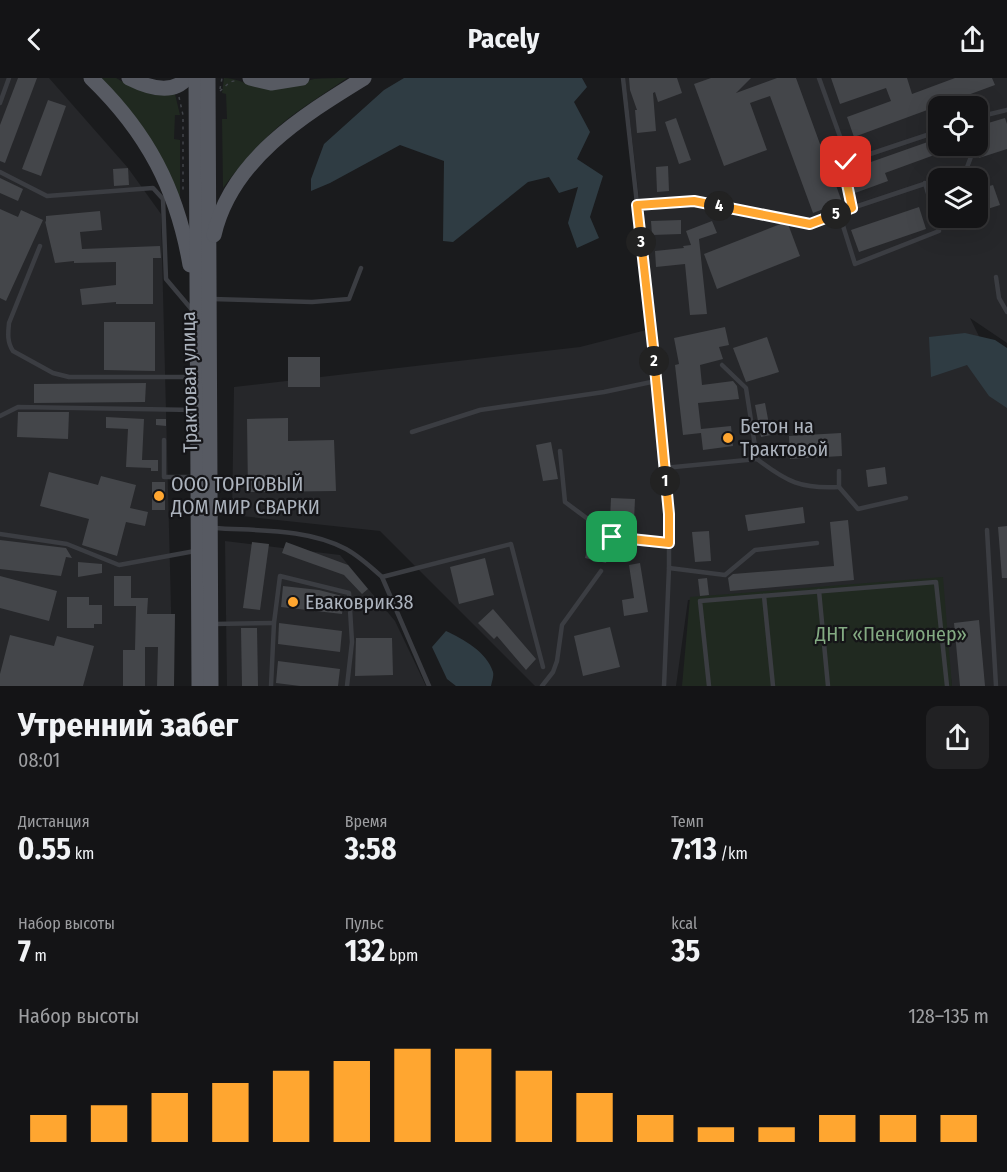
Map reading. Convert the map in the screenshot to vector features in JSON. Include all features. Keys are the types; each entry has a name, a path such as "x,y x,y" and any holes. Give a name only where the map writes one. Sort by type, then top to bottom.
{"main road":[{"path":"91,78 140,135 165,176 175,204 201,306"},
{"path":"129,78 151,87 167,88 181,84 187,78"},
{"name":"Трактовая улица","path":"196,78 201,306 212,528 211,686"},
{"name":"Трактовая улица","path":"199,686 198,377 201,306 209,268 208,78"},
{"path":"244,79 278,83 302,78"},
{"path":"209,268 216,229 223,207 234,186 247,169 290,127 364,78"}],"lane":[{"path":"0,103 9,78"},
{"path":"623,78 669,514 664,686"},
{"path":"819,78 847,156 846,179 852,208"},
{"path":"988,115 1007,110"},
{"path":"846,162 928,134"},
{"path":"637,205 694,201 810,224 966,170 971,156"},
{"path":"0,172 47,196 153,189 163,199 166,279 201,306 349,299 361,268"},
{"path":"839,213 855,264 939,231 925,183"},
{"path":"40,246 9,322 9,345 13,351 53,373 69,377 198,377"},
{"path":"996,277 999,298 1007,312"},
{"path":"722,365 746,388 757,459"},
{"path":"412,432 480,410 604,392 656,381"},
{"path":"0,416 18,407 198,410"},
{"path":"164,440 164,477 198,477"},
{"path":"561,451 565,502 612,537 669,543"},
{"path":"664,468 757,459 782,478 816,488 839,487"},
{"path":"839,471 839,487 858,509 906,498"},
{"path":"212,528 303,534 346,549 369,565 382,578 429,686"},
{"path":"987,530 996,686"},
{"path":"0,534 67,544 119,565 199,550"},
{"path":"669,568 725,575 755,550 817,543"},
{"path":"382,578 511,544 543,667"},
{"path":"542,686 554,672 562,625 601,571"},
{"path":"271,686 274,623 280,576 350,593 352,642 347,686"},
{"path":"709,686 700,601 936,582 947,686"},
{"path":"819,591 828,686"},
{"path":"764,596 773,686"},
{"path":"212,624 274,623"}],"path":[{"path":"220,91 230,81 244,79"},
{"path":"179,96 183,115 183,198"}],"shaded area":[{"path":"0,78 49,78 128,168 161,214 173,686 0,686"},
{"path":"404,78 582,78 587,87 574,102 590,132 577,159 603,176 590,217 599,238 577,248 568,223 578,187 559,193 549,177 528,182 453,242 443,241 444,161 400,145 311,191 311,179 324,144 384,90"},
{"path":"625,78 1007,78 1007,343 970,318 1007,393 1007,686 952,686 939,580 688,600 676,686 535,686 380,531 232,515 234,387 580,347 654,328"},
{"path":"965,333 995,340 1007,348 1007,408 989,396 967,365 931,377 929,337"},
{"path":"225,541 340,555 395,621 426,686 227,686"},
{"path":"446,631 467,642 486,658 493,672 491,686 456,686 447,679 432,647"}],"green space":[{"path":"96,78 116,78 154,95 175,94 180,115 175,115 174,139 180,140 180,204 175,187 157,153"},
{"path":"224,78 270,88 314,79 347,78 278,127 239,167 223,188 222,119 227,119 226,94 222,93"},
{"name":"ДНТ «Пенсионер»","path":"943,577 952,686 682,686 690,597"}],"building":[{"path":"18,78 37,78 5,163 0,161 0,125"},
{"path":"629,78 677,78 682,93 658,102 655,92 653,93 656,131 637,133 635,110 637,110 630,90"},
{"path":"711,78 751,78 736,93 777,78 796,78 820,144 832,139 840,162 829,166 842,202 813,213 770,96 750,103 767,150 724,166 694,84"},
{"path":"831,78 907,78 912,94 955,78 992,78 995,85 965,96 928,96 928,110 854,137 847,117 891,101 886,88 840,104"},
{"path":"48,100 66,106 41,176 22,169"},
{"path":"676,118 691,160 679,164 665,122"},
{"path":"1005,118 1007,149 988,155 988,123"},
{"path":"928,142 928,156 932,156 885,173 888,181 855,193 851,169"},
{"path":"668,166 669,191 657,192 656,167"},
{"path":"128,168 129,185 114,186 113,169"},
{"path":"0,178 23,189 18,201 0,193"},
{"path":"993,185 1000,205 988,209 988,186"},
{"path":"919,207 926,229 859,252 851,230"},
{"path":"0,209 18,217 21,210 43,220 6,301 0,298"},
{"path":"100,211 102,230 80,232 82,249 160,246 161,258 153,258 153,304 116,304 116,302 82,305 80,289 116,285 116,262 55,263 45,221 46,216"},
{"path":"681,220 681,234 652,235 651,221"},
{"path":"712,221 717,233 699,239 707,314 690,315 685,264 656,267 655,251 684,248 683,246 691,245 686,231"},
{"path":"783,223 788,224 800,256 717,289 704,254"},
{"path":"104,322 155,322 155,371 104,370"},
{"path":"725,327 729,345 719,347 723,359 700,365 702,385 733,381 737,386 739,399 698,403 701,429 731,426 733,446 703,450 701,433 683,435 675,365 679,364 674,338"},
{"path":"767,337 779,372 746,382 733,348"},
{"path":"288,357 320,357 320,387 288,387"},
{"path":"146,383 145,402 34,403 34,384"},
{"path":"765,403 771,435 761,437 755,405"},
{"path":"18,412 69,412 68,439 17,437"},
{"path":"106,417 144,419 142,460 158,460 158,471 151,471 151,468 126,467 128,429 106,428"},
{"path":"288,418 288,441 334,440 336,491 248,492 247,419"},
{"path":"156,419 166,419 166,426 156,425"},
{"path":"841,433 842,456 790,459 789,436"},
{"path":"551,442 558,479 543,481 536,445"},
{"path":"885,467 887,484 868,487 866,470"},
{"path":"49,472 98,485 101,476 136,485 130,508 148,512 145,526 126,522 117,556 82,545 89,519 40,506"},
{"name":"ООО ТОРГОВЫЙ ДОМ МИР СВАРКИ","path":"152,482 165,482 165,510 152,510"},
{"path":"611,498 635,499 634,521 610,519"},
{"path":"803,507 805,523 748,531 745,515"},
{"path":"848,520 854,580 730,591 728,578 733,574 834,566 830,522"},
{"path":"1007,526 1007,578 1002,578 998,527"},
{"path":"709,531 711,561 695,562 692,532"},
{"path":"0,540 66,548 72,558 66,557 61,576 0,569"},
{"path":"252,542 269,544 260,610 243,608"},
{"path":"286,542 348,565 368,589 362,594 344,575 282,553"},
{"path":"589,542 610,547 606,563 585,558"},
{"path":"485,558 494,595 459,604 450,567"},
{"path":"78,562 102,564 102,573 78,577"},
{"path":"640,563 648,612 624,616 622,600 634,598 629,565"},
{"path":"0,576 57,591 49,621 0,608"},
{"path":"114,576 131,576 131,598 148,598 147,614 175,614 174,686 157,686 158,647 145,647 145,686 123,686 123,650 135,650 136,606 114,606"},
{"path":"707,578 709,595 700,596 698,579"},
{"path":"283,586 319,590 342,596 344,599 342,614 281,607"},
{"path":"67,597 89,597 89,605 102,605 102,624 94,624 94,628 67,628"},
{"path":"493,609 536,659 526,670 497,636 494,639 478,623"},
{"path":"979,620 985,686 960,686 954,623"},
{"path":"279,623 342,631 340,652 278,644"},
{"path":"610,627 620,667 583,676 574,636"},
{"path":"241,628 257,628 258,686 242,686"},
{"path":"10,635 54,646 57,636 94,646 83,686 0,686 0,674"},
{"path":"356,638 392,638 393,675 355,676"},
{"path":"278,661 340,669 338,686 300,686 276,683"}],"place":[{"name":"Бетон на Трактовой","path":"728,438"},
{"name":"ООО ТОРГОВЫЙ ДОМ МИР СВАРКИ","path":"159,496"},
{"name":"Еваковрик38","path":"293,602"}],"route":[{"path":"612,537 669,543 669,514 637,205 694,201 810,224 852,208 846,179 846,162"}]}
